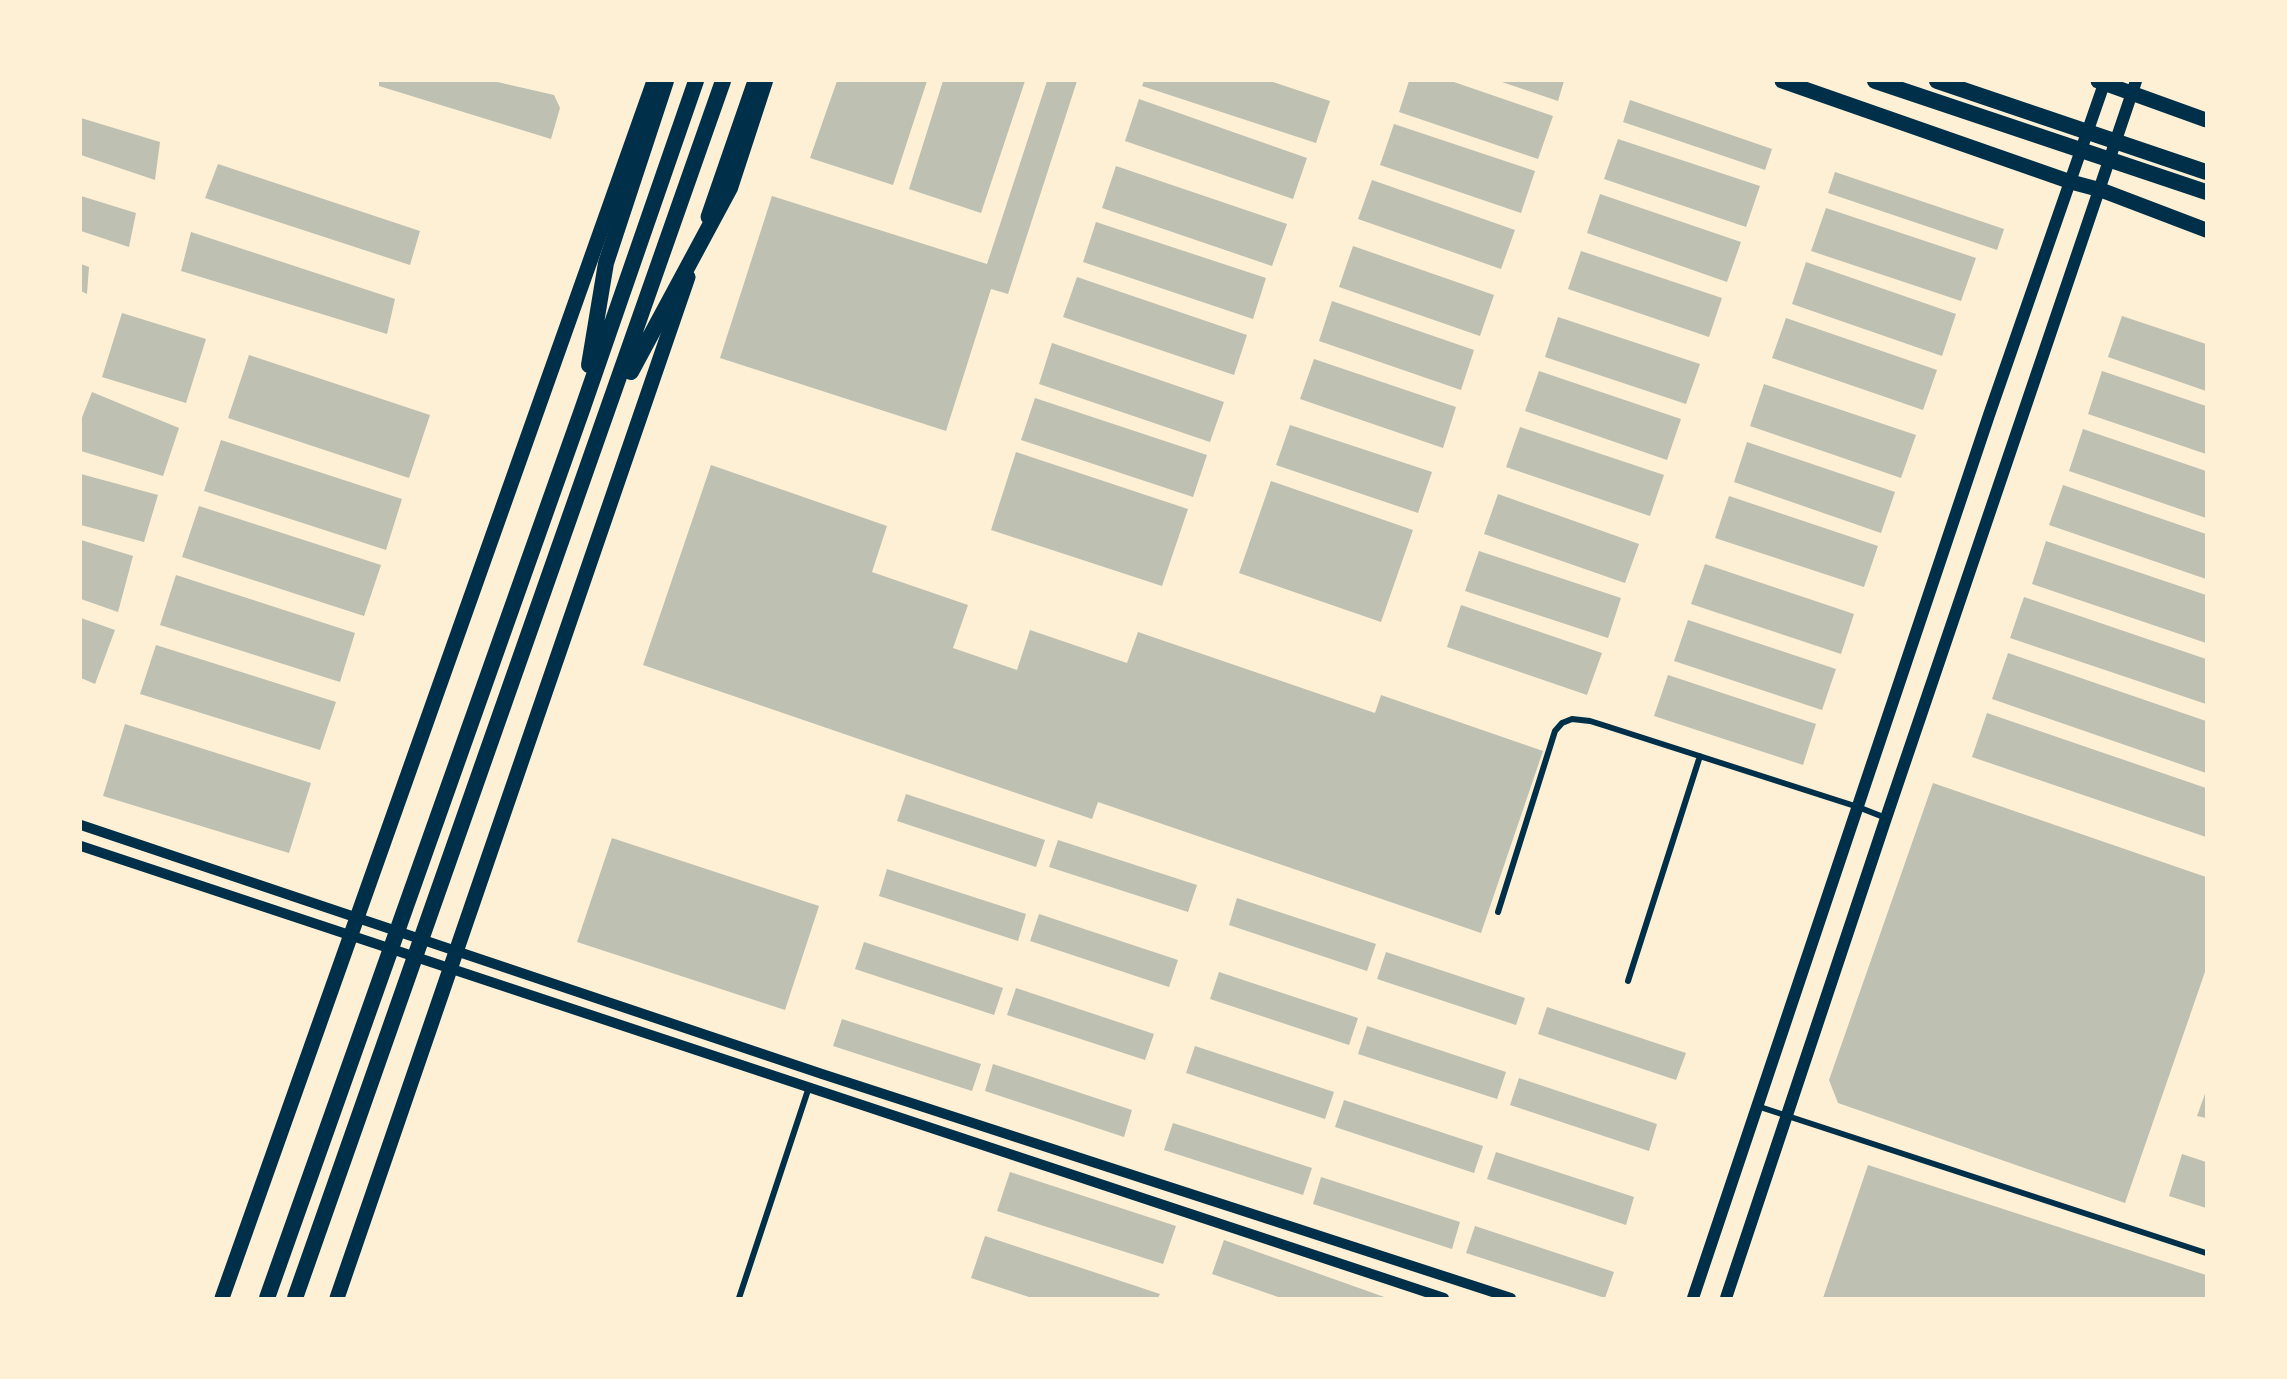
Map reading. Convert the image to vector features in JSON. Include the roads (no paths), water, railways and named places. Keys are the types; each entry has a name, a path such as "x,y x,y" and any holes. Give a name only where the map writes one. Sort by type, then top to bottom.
{"highway":[{"path":"582,410 606,263 666,81"},
{"path":"267,1298 582,410 696,81"},
{"path":"295,1298 723,81"},
{"path":"606,417 730,188 765,81"},
{"path":"1875,81 2206,192"},
{"path":"1937,81 2206,172"}],"main road":[{"path":"222,1298 654,81"},
{"path":"337,1298 755,81"},
{"path":"1782,81 2071,182 2101,190 2206,230"},
{"path":"1693,1298 1989,415 2071,182 2102,82 2134,87 2206,120"},
{"path":"1726,1298 2134,87"}],"street":[{"path":"1498,912 1555,731 1562,723 1572,719 1590,721 1886,818"},
{"path":"1628,981 1700,756"},
{"path":"81,825 822,1074 1511,1298"},
{"path":"81,846 1444,1298"},
{"path":"740,1298 809,1087"},
{"path":"1757,1106 2206,1252"}]}
